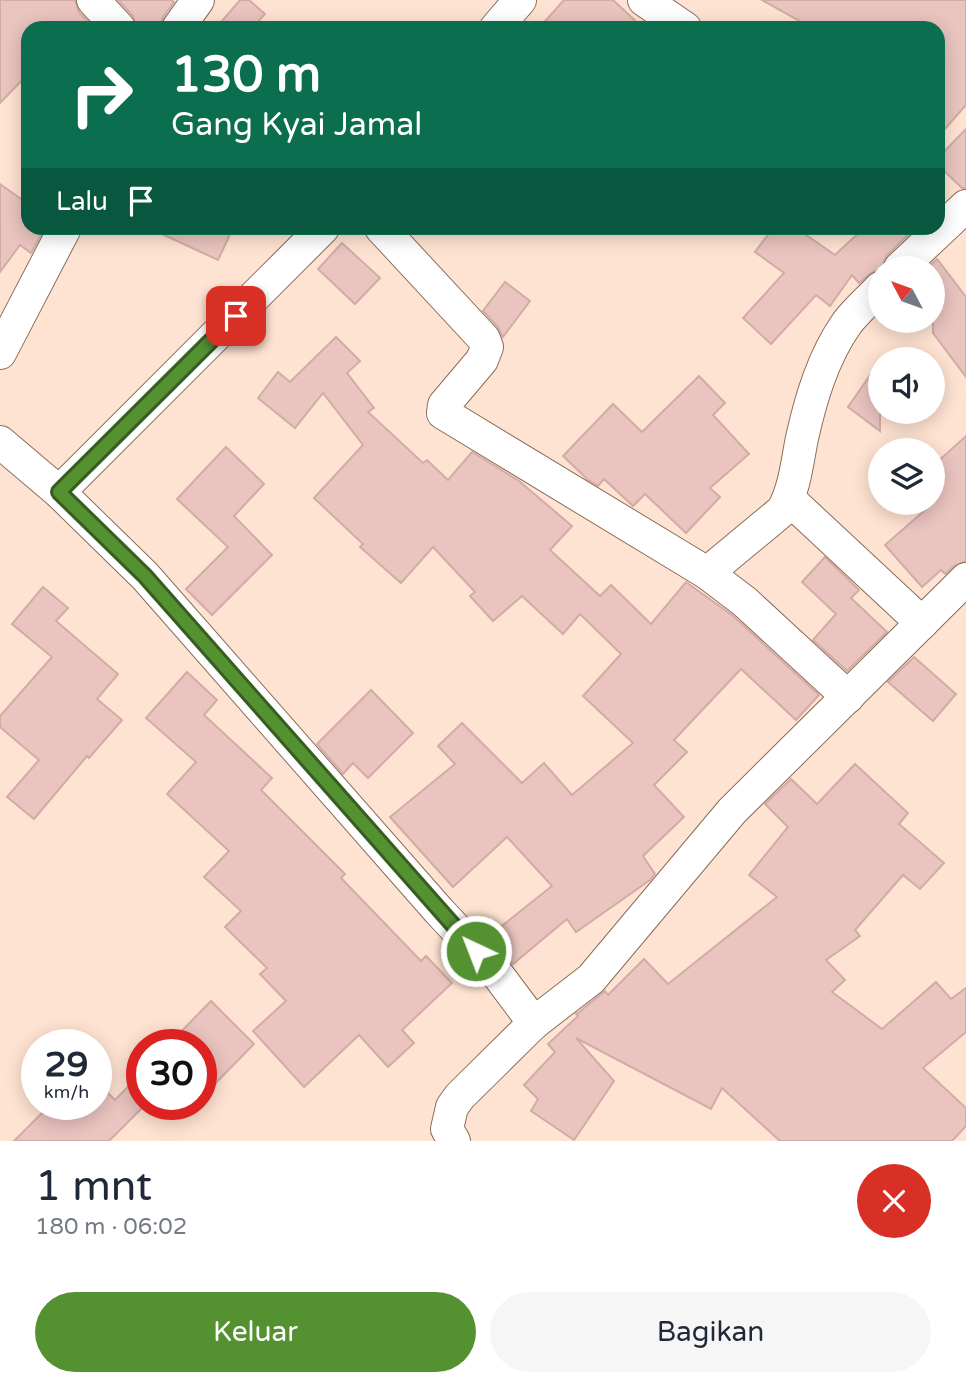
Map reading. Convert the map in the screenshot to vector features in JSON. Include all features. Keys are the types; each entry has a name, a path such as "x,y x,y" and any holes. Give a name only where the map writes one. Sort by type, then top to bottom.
{"street":[{"path":"93,0 112,21"},
{"path":"183,21 198,0"},
{"path":"501,21 520,0"},
{"path":"644,0 673,21"},
{"path":"0,354 61,235"},
{"path":"59,492 316,235"},
{"path":"387,235 484,339 487,347 482,360 444,405 443,413 708,573 848,696"},
{"path":"912,256 934,235"},
{"path":"708,573 783,510 789,499 813,393 825,363 847,323 868,301"},
{"path":"0,442 59,492 145,576 439,911 495,971 534,1023"},
{"path":"789,499 922,623"},
{"path":"454,1141 447,1129 452,1107 460,1096 534,1023 591,979 732,811 966,579"}],"building":[{"path":"0,0 75,0 79,12 87,21 21,21 21,81 0,103"},
{"path":"118,0 174,2 162,21 135,21"},
{"path":"240,0 249,0 265,14 258,21 222,21"},
{"path":"564,0 613,0 636,21 545,21"},
{"path":"762,0 966,0 966,105 945,129 945,21 800,21"},
{"path":"966,129 966,188 962,188 945,172 945,151"},
{"path":"0,184 21,199 21,235 41,235 31,253 20,245 0,272"},
{"path":"164,235 230,235 218,260"},
{"path":"768,235 806,235 835,255 856,235 908,235 887,256 868,256 868,276 859,283 852,275 830,306 816,295 771,344 743,318 784,273 755,252"},
{"path":"342,243 380,278 355,304 318,269"},
{"path":"945,269 966,297 966,377 933,333 945,333"},
{"path":"505,282 530,301 503,337 483,311"},
{"path":"336,337 360,361 347,373 374,408 368,412 423,463 427,460 448,480 472,452 519,481 572,526 550,550 600,596 611,585 651,624 686,582 733,616 819,695 796,720 741,669 674,740 687,752 654,785 684,817 643,856 655,874 576,932 567,919 513,964 488,937 552,886 507,837 453,887 390,817 455,764 438,746 462,723 522,783 544,763 572,795 633,743 583,696 621,654 580,614 563,634 522,596 493,621 470,596 475,592 433,547 401,583 360,547 363,544 314,498 363,445 323,393 295,428 258,398 278,372 290,382"},
{"path":"699,376 725,403 713,415 749,454 710,488 720,497 686,533 645,494 633,506 604,479 598,486 563,456 613,404 642,432"},
{"path":"868,378 868,422 848,407"},
{"path":"871,424 880,424 880,431"},
{"path":"966,436 966,561 945,574 941,570 922,587 885,545 919,515 945,515 945,455"},
{"path":"226,447 264,484 234,516 272,555 212,615 186,589 228,547 177,499"},
{"path":"825,557 859,590 851,598 887,632 847,671 813,640 836,614 802,582"},
{"path":"43,587 68,608 56,621 118,674 97,699 122,720 89,758 87,756 34,819 7,797 39,760 0,727 0,716 52,657 12,624"},
{"path":"914,657 956,694 933,721 888,682"},
{"path":"187,672 217,700 204,715 272,778 261,790 345,874 341,878 421,961 426,956 452,983 402,1030 414,1043 388,1067 359,1035 304,1087 253,1031 286,1001 260,974 267,968 225,927 241,911 204,877 229,851 167,794 196,762 146,718"},
{"path":"371,690 413,733 368,778 353,763 343,774 317,744"},
{"path":"855,764 908,813 899,824 944,863 920,889 903,875 855,930 860,936 826,960 845,980 832,992 882,1029 936,982 951,999 966,988 966,1032 923,1068 966,1108 966,1126 952,1141 780,1141 722,1088 711,1109 576,1038 614,1081 574,1140 531,1111 538,1099 524,1085 555,1052 548,1044 578,1016 576,1014 605,991 608,995 644,959 668,984 777,897 749,875 788,827 765,804 791,779 817,804"},
{"path":"211,1001 254,1044 217,1082 217,1029 184,1029"},
{"path":"126,1089 126,1120 130,1120 109,1141 14,1141 35,1120 112,1120 112,1097 115,1100"}],"route":[{"path":"236,316 59,492 145,576 476,951"}]}
